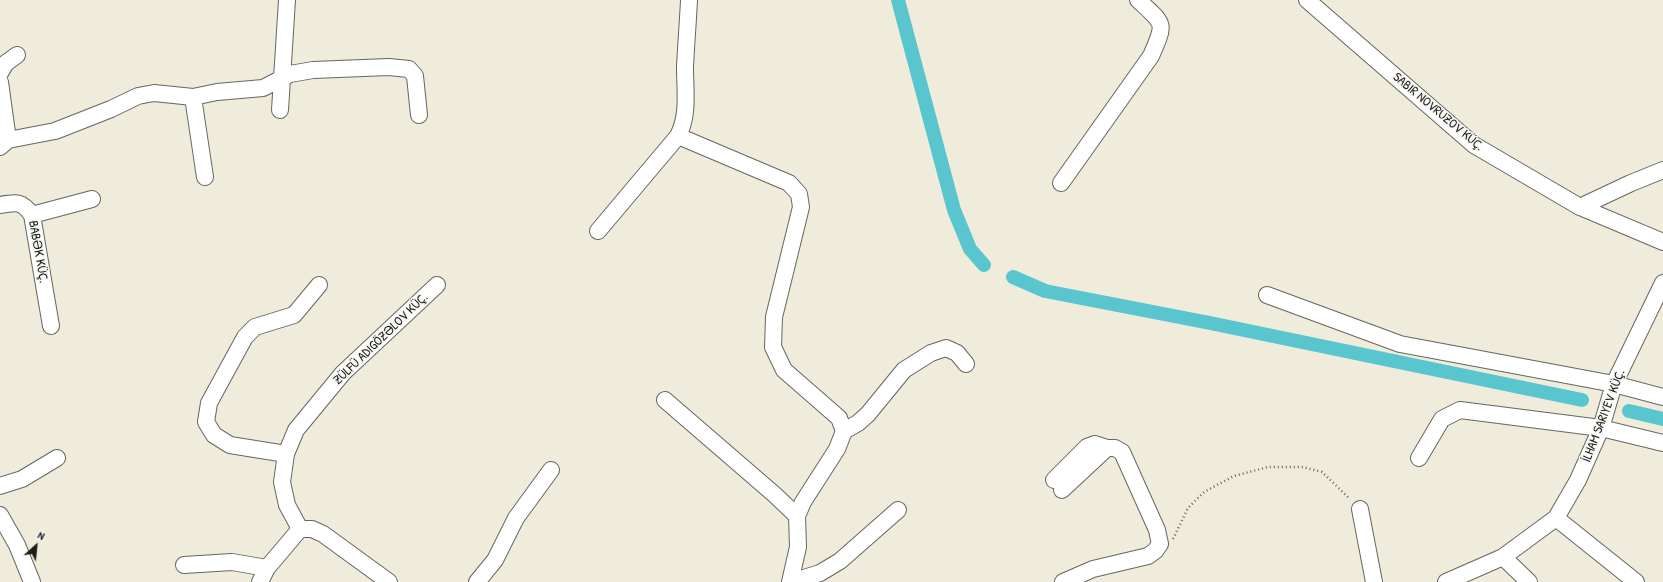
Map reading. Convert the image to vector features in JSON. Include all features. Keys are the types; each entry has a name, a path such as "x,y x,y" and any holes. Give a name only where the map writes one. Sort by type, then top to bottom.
{"street":[{"path":"280,110 287,0"},
{"path":"598,231 678,136 682,127 686,110 685,66 689,0"},
{"path":"1061,183 1151,56 1161,32 1159,19 1138,0"},
{"name":"SABIR NOVRUZOV KÜÇ.","path":"1307,0 1474,145 1580,207 1663,242"},
{"path":"0,74 6,63 17,55"},
{"path":"0,82 4,144 55,131 111,109 138,96 154,93 193,97 217,92 263,88 290,74 313,70 389,67 409,69 415,76 419,115"},
{"path":"193,97 205,177"},
{"path":"678,136 789,183 799,194 801,207 774,317 773,347 784,370 839,418 844,431"},
{"path":"1580,207 1663,170"},
{"path":"32,215 92,199"},
{"name":"BABƏK KÜÇ.","path":"0,205 16,202 26,206 32,215 51,326"},
{"path":"1446,582 1502,557 1556,518 1578,480 1601,428 1614,384 1663,283"},
{"path":"286,454 230,445 214,435 206,422 209,403 244,337 255,327 294,315 320,285"},
{"path":"300,529 287,505 282,482 286,454 296,430 343,373 437,285"},
{"path":"1267,295 1400,344 1614,384 1663,397"},
{"path":"898,510 840,560 820,573 791,582 798,547 797,516 803,502 837,449 844,431 858,424 868,414 904,370 931,353 946,348 957,353 966,364"},
{"path":"665,400 775,495 797,516"},
{"path":"1419,458 1442,419 1460,410 1601,428 1663,443"},
{"path":"1058,485 1107,448 1115,448 1122,452 1157,530 1160,544 1155,551 1148,556 1093,569 1062,582"},
{"path":"0,486 22,479 57,458"},
{"path":"477,582 495,560 516,518 551,470"},
{"path":"1360,509 1374,582"},
{"path":"0,515 17,545 32,582"},
{"path":"1556,518 1636,582"},
{"path":"184,565 232,562 264,575 300,529"},
{"path":"300,529 312,529 323,534 389,582"},
{"path":"1502,557 1530,582"}],"path":[{"path":"1160,544 1174,538 1188,508 1204,492 1234,476 1268,468 1303,467 1322,472 1360,509"}],"waterway":[{"path":"898,0 954,210 970,249 984,265"},
{"path":"1013,277 1045,291 1210,323 1582,400"},
{"path":"1629,411 1663,419"}]}
